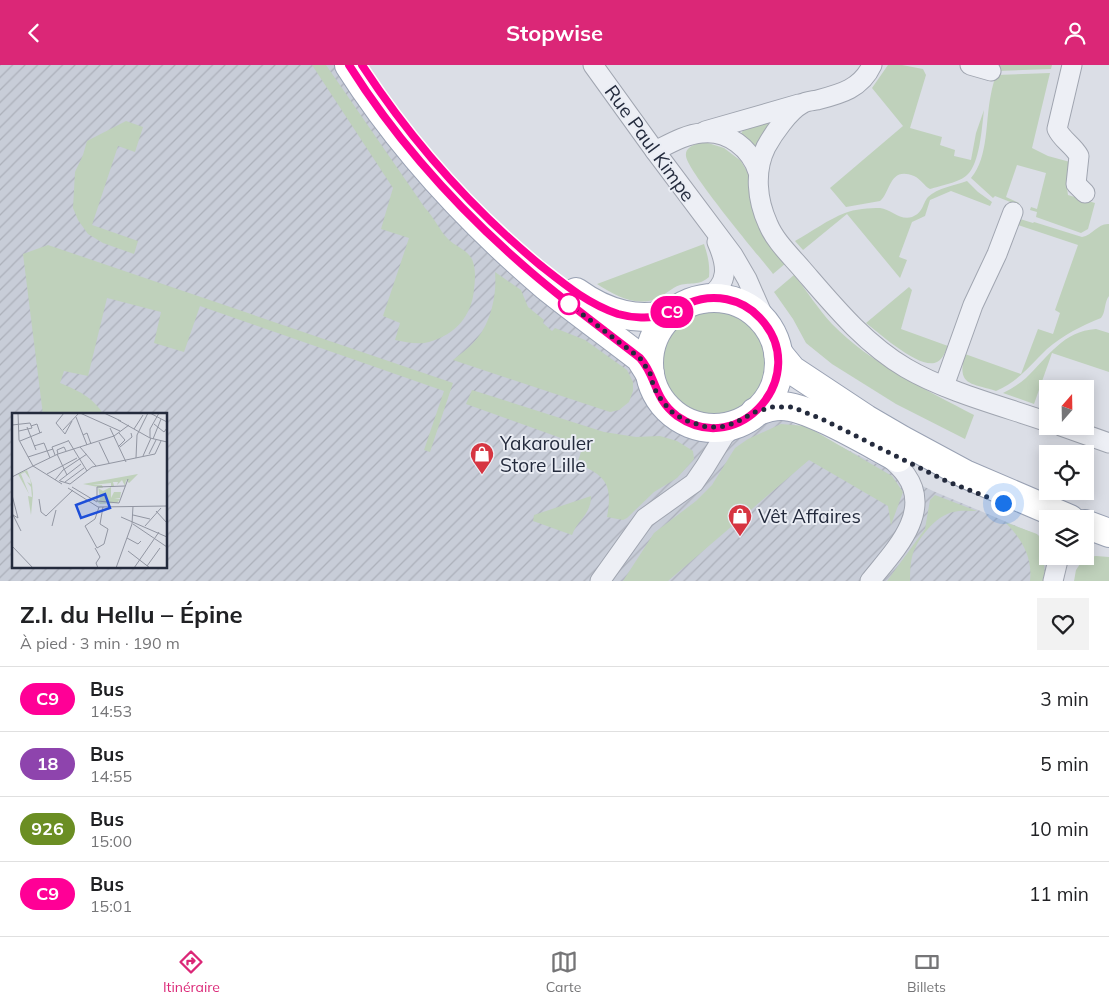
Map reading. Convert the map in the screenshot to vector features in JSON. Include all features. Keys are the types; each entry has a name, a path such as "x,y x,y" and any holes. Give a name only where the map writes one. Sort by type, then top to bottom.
{"main road":[{"path":"349,65 362,87 397,133 467,213 548,287 640,358 650,373"},
{"path":"362,65 394,110 451,180 499,229 557,278 586,299 628,316 646,317 666,315 687,304 707,298 721,298 741,304 759,316 768,327 774,339 778,353 777,375 773,389 765,402 749,416"},
{"path":"675,311 665,321 654,339 649,359 650,373 654,388 662,401 672,412 684,420 698,425 713,427 728,425 772,407 792,407 822,419 961,487 1039,513"},
{"path":"778,353 792,370 808,382 902,440 965,474 1048,510"},
{"path":"1094,527 1109,533"}],"street":[{"name":"Rue Paul Kimpe","path":"593,65 706,221 733,255 768,327"},
{"path":"655,151 687,137 852,89 863,79 872,65"},
{"path":"970,65 991,71"},
{"path":"1072,65 1057,129 1059,135 1072,145 1079,156 1076,184 1085,193"},
{"path":"802,103 785,120 772,138 763,154 758,172 761,206 768,226 781,244 870,343 908,369 944,385 1039,419"},
{"path":"701,133 718,134 736,142 751,155 758,172"},
{"path":"944,385 973,305 997,254 1013,212"},
{"name":"Rue Paul Kimpe","path":"706,221 724,261 721,285 717,291 707,298"},
{"path":"600,581 645,518 694,483 724,437 749,416"},
{"path":"1086,435 1109,443"},
{"path":"870,581 905,535 914,511 915,497 912,485 905,474 877,447"},
{"path":"1053,581 1057,565"}],"shaded area":[{"path":"0,65 361,65 461,198 587,308 697,376 933,491 1039,536 1039,565 1065,565 1060,581 0,581"}],"green space":[{"path":"312,65 326,65 442,232 451,242 466,252 473,262 475,279 470,308 466,316 447,335 421,343 395,340 400,323 383,316 409,238 381,229 393,188"},
{"path":"888,65 902,65 923,69 926,75 910,128 942,137 940,145 955,150 954,156 971,160 976,133 984,110 978,154 967,175 955,182 930,189 914,176 900,174 892,181 880,201 846,207 830,188 903,126 872,88"},
{"path":"999,65 1052,65 1051,69 997,71"},
{"path":"1050,73 1032,148 1048,156 1070,162 1073,167 1067,188 1068,195 1095,203 1088,229 1081,233 1036,217 1037,212 1030,210 1031,207 1037,209 1046,173 1017,165 1006,197 1019,203 1018,205 995,196 993,198 971,178 977,169 984,149 989,104 996,75"},
{"path":"126,121 143,127 135,152 118,146 92,225 138,241 134,254 103,243 88,234 78,220 73,208 75,172 87,141"},
{"path":"768,123 771,125 761,144 753,147 741,134 743,130"},
{"path":"698,143 708,143 724,148 741,161 749,175 749,197 763,235 786,263 773,274 710,195 689,165 686,156 687,151"},
{"path":"967,181 992,202 990,206 951,191 930,200 925,216 912,222 899,257 907,260 900,278 847,214 803,250 795,241 833,219 853,211 880,208 903,217 912,217 919,213 928,197 932,194 941,189"},
{"path":"1020,219 1082,237 1102,225 1109,224 1109,296 1101,318 1059,339 1017,378 996,391 973,384 964,378 963,364 965,354 1021,374 1038,329 1053,334 1060,313 1055,310 1078,245 1018,225"},
{"path":"704,244 708,260 709,277 698,283 677,286 656,299 640,302 625,299 597,284"},
{"path":"48,245 453,383 430,452 424,450 444,391 200,306 184,352 154,343 161,312 107,298 88,376 64,371 60,383 90,399 103,413 43,413 23,254"},
{"path":"495,272 521,290 528,307 544,320 543,323 552,331 555,328 585,340 627,370 633,382 633,391 629,402 619,410 610,412 453,360 472,345 485,327 494,300"},
{"path":"794,275 832,324 847,338 899,375 974,415 965,439 896,404 832,364 806,343 793,319 774,292"},
{"path":"909,287 912,290 901,329 948,346 937,362 921,361 900,350 866,323"},
{"path":"714,308 735,312 753,324 765,342 769,363 765,384 753,402 735,414 714,418 693,414 675,402 663,384 659,363 663,342 675,324 693,312"},
{"path":"1096,329 1109,333 1109,372 1052,353 1042,380 1039,380 1039,390 1034,404 1003,393 1026,378 1057,346 1084,331"},
{"path":"472,390 604,432 636,437 660,436 677,441 693,451 694,459 677,478 654,492 627,518 623,520 607,517 609,497 605,483 595,472 577,464 583,446 466,404"},
{"path":"781,424 806,426 892,476 903,492 891,525 888,506 809,460 668,581 623,581 654,533 696,501 712,485 735,448 748,439"},
{"path":"935,495 977,511 956,511 940,518 922,536 914,550 910,581 887,581 925,529 930,500"},
{"path":"591,496 589,508 572,535 533,521 534,515"},
{"path":"1005,522 1039,536 1039,565 1044,565 1045,581 1030,581 1028,556 1016,535"},
{"path":"1094,556 1109,557 1109,581 1074,581 1076,570 1079,565 1094,565"}],"bus line":[{"name":"C9","path":"349,65 362,87 397,133 450,195 530,272 640,358 650,373 658,395 672,412 691,423 706,427 721,427 749,417 765,402 773,389 777,375 778,353 768,327 759,316 735,301 721,298 700,299 666,315 656,317 628,316 605,309 586,299 528,255 462,192 416,139 362,65"}],"place":[{"name":"Yakarouler Store Lille","path":"482,475"},
{"name":"Vêt Affaires","path":"740,537"}],"route":[{"path":"569,304 640,358 650,373 654,388 666,407 684,420 706,427 721,427 749,417 755,412 772,407 792,407 822,419 946,481 1003,503"}]}
